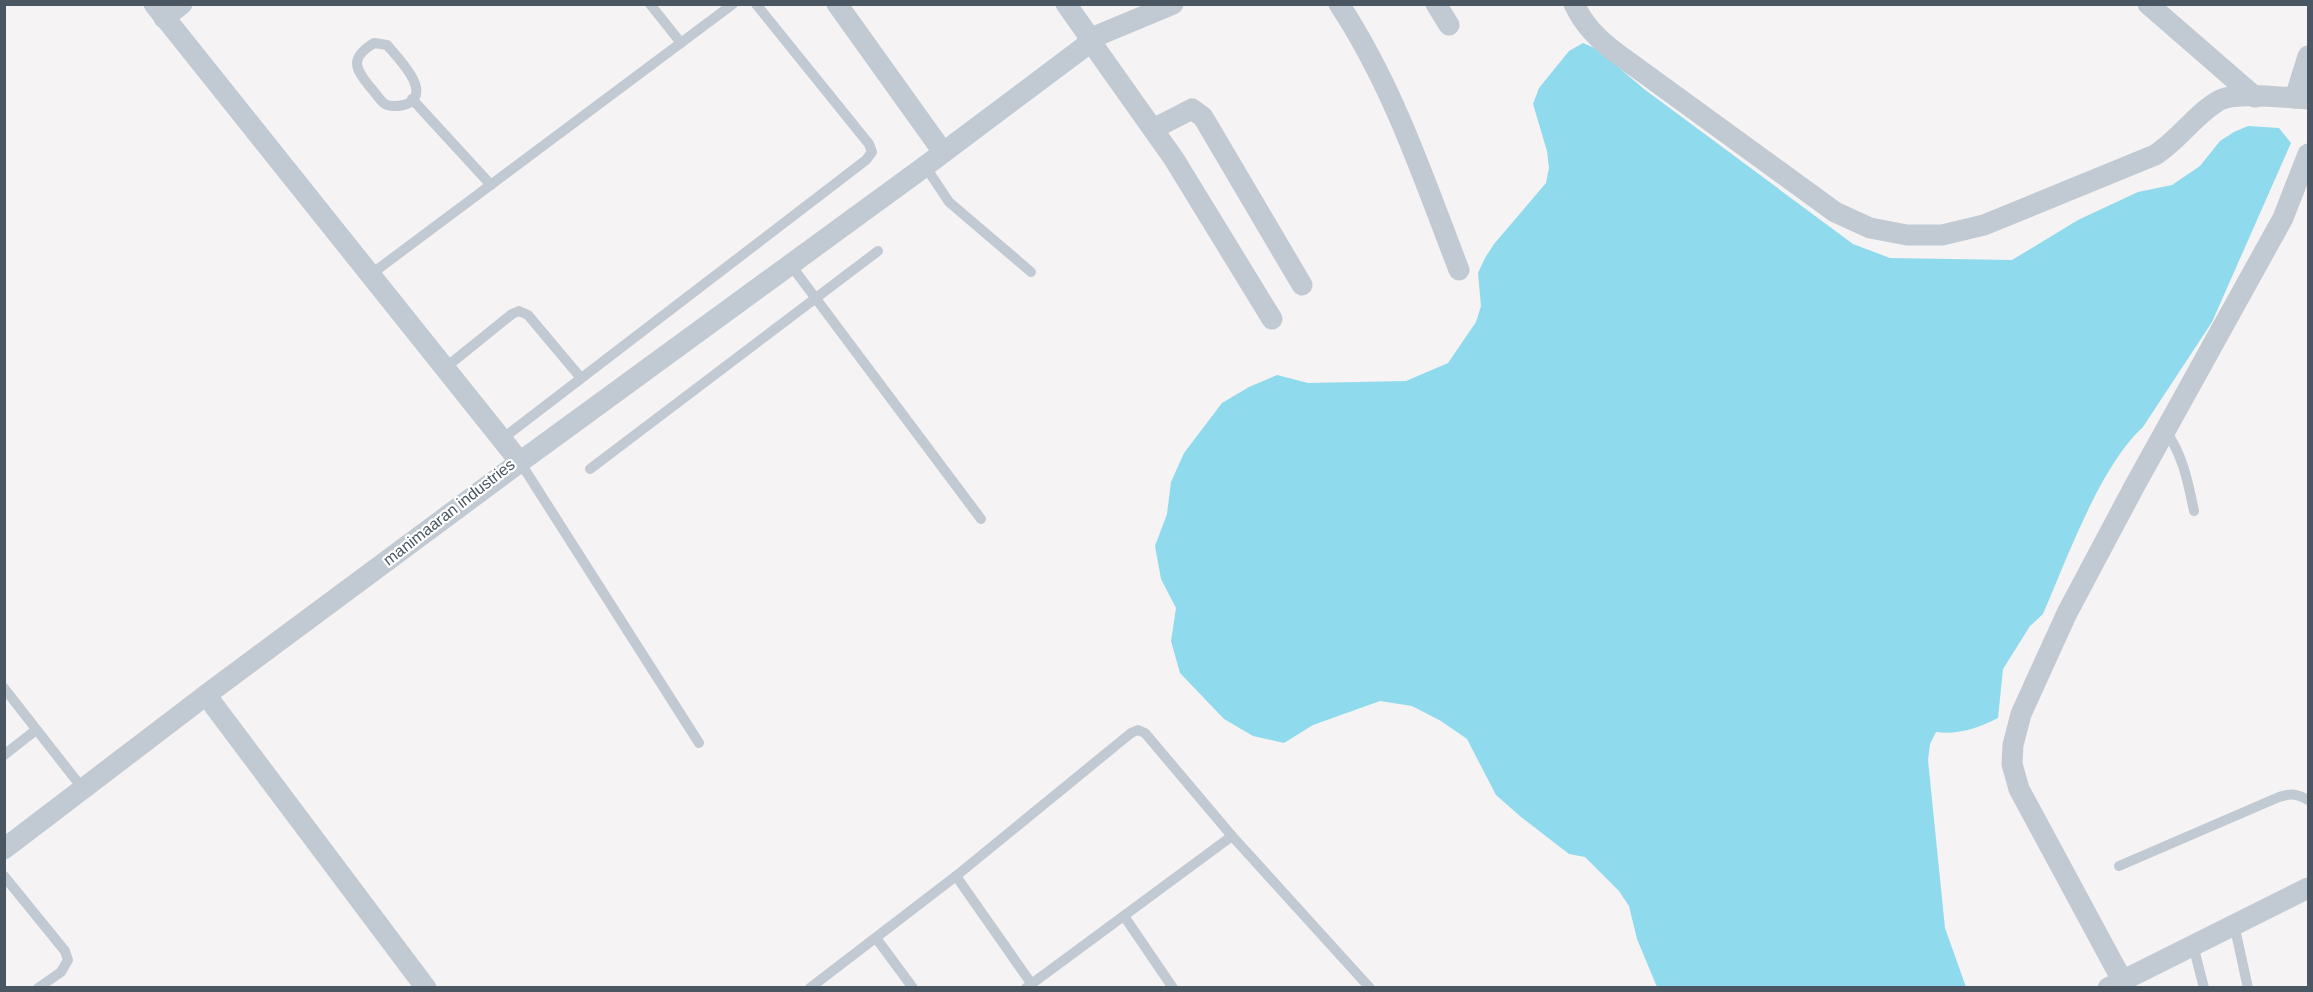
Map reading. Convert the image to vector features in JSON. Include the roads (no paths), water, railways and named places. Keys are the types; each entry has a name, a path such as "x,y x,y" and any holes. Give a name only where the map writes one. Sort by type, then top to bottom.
{"street":[{"path":"159,11 182,4"},
{"path":"837,4 943,152"},
{"path":"1066,4 1174,159 1272,319"},
{"path":"520,462 925,166 1084,47 1089,39 1173,4"},
{"path":"1339,4 1362,39 1397,110 1459,270"},
{"path":"1436,4 1449,25"},
{"path":"1574,4 1581,19 1608,47 1835,212 1870,228 1907,235 1942,235 1984,225 2155,155 2170,146 2220,100 2232,96 2302,99 2308,56"},
{"path":"2148,4 2255,97"},
{"name":"manimaaran industries","path":"4,849 206,695 520,462 159,11"},
{"path":"1153,129 1192,109 1203,117 1302,285"},
{"path":"2308,154 2283,218 2165,430 2067,613 2021,714 2013,745 2012,764 2019,789 2115,984 2308,888"},
{"path":"206,695 426,987"}],"lane":[{"path":"650,4 681,44"},
{"path":"370,275 733,4"},
{"path":"502,439 856,168 872,152 869,144 756,4"},
{"path":"374,43 387,45 414,78 417,86 412,99 406,104 393,106 385,104 357,70 357,62 362,51 374,43"},
{"path":"412,99 491,185"},
{"path":"925,166 949,202 1031,272"},
{"path":"590,469 878,251"},
{"path":"790,264 981,519"},
{"path":"445,368 512,314 519,311 528,315 581,378"},
{"path":"2165,430 2175,444 2184,466 2194,511"},
{"path":"520,462 699,743"},
{"path":"4,688 83,789"},
{"path":"4,755 36,730"},
{"path":"810,987 956,876 1131,733 1138,730 1145,733 1232,836 1370,987"},
{"path":"2119,867 2279,797 2290,794 2300,795 2308,800"},
{"path":"956,876 1029,985 1232,836"},
{"path":"4,876 65,951 68,960 61,972 38,987"},
{"path":"1125,916 1173,987"},
{"path":"2234,924 2248,987"},
{"path":"876,938 913,987"},
{"path":"2193,945 2204,987"}],"water":[{"path":"1583,43 1597,49 1644,89 1853,244 1890,258 2012,260 2078,220 2138,192 2172,185 2200,166 2220,141 2248,126 2279,128 2291,143 2212,322 2143,427 2127,444 2113,465 2086,515 2043,614 2030,626 2003,669 1998,718 1968,730 1936,732 1930,744 1928,760 1945,928 1966,987 1657,987 1637,939 1629,906 1619,891 1585,857 1569,854 1496,795 1467,739 1441,721 1412,706 1380,701 1313,725 1284,743 1253,736 1224,719 1180,673 1171,641 1176,608 1161,579 1155,546 1167,514 1171,482 1184,453 1222,403 1249,387 1277,375 1308,383 1406,381 1448,363 1476,322 1481,306 1478,273 1485,258 1494,244 1546,183 1549,168 1547,151 1533,104 1539,88 1569,51"}]}
